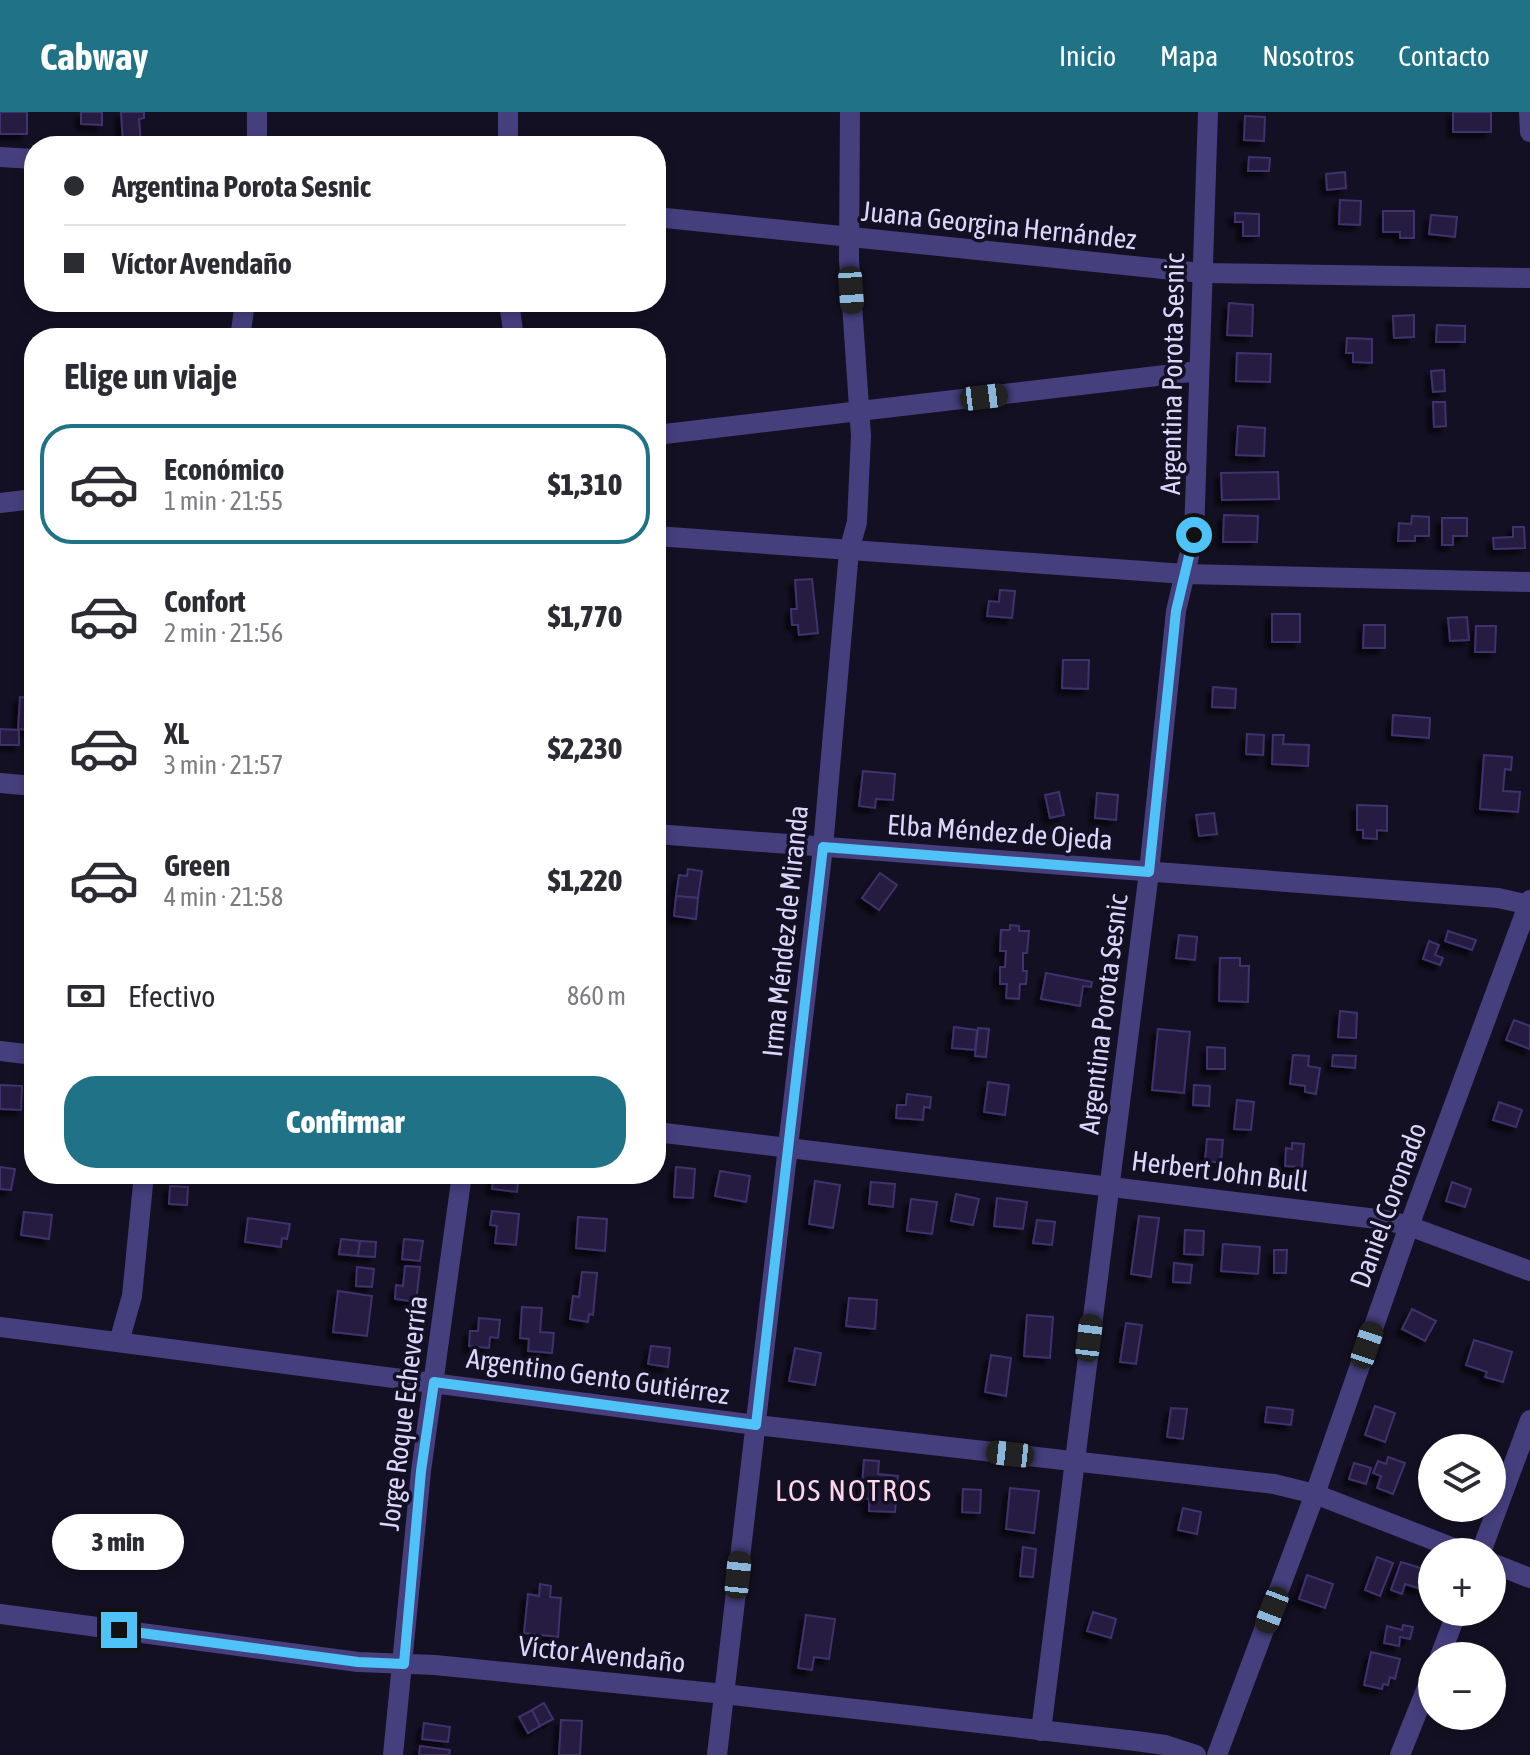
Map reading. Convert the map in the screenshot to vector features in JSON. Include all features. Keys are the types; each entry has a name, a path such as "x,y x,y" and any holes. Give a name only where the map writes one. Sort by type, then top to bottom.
{"street":[{"path":"257,112 257,136"},
{"path":"508,112 508,136"},
{"name":"Irma Méndez de Miranda","path":"717,1755 823,847 849,551 857,522 860,412 849,239 850,112"},
{"name":"Argentina Porota Sesnic","path":"1041,1731 1149,872 1176,611 1194,535 1197,508 1208,112"},
{"path":"1529,112 1530,132"},
{"path":"0,157 24,158"},
{"name":"Juana Georgina Hernández","path":"666,218 1202,273 1530,278"},
{"path":"666,434 1199,371"},
{"path":"0,503 24,500"},
{"path":"666,537 1185,574 1530,582"},
{"path":"0,783 24,785"},
{"name":"Elba Méndez de Ojeda","path":"666,835 1498,898 1529,903"},
{"name":"Daniel Coronado","path":"1217,1755 1529,903"},
{"path":"0,1051 24,1054"},
{"name":"Herbert John Bull","path":"666,1133 1385,1220 1530,1271"},
{"path":"119,1342 132,1296 143,1184"},
{"name":"Jorge Roque Echeverría","path":"393,1755 421,1471 461,1184"},
{"name":"Argentino Gento Gutiérrez","path":"0,1327 756,1425 1244,1479 1315,1494 1428,1538"},
{"path":"1486,1538 1530,1420"},
{"path":"1506,1569 1530,1578"},
{"name":"Víctor Avendaño","path":"0,1614 358,1662 450,1666 724,1694 1165,1745 1196,1755"},
{"path":"1400,1755 1418,1710"}],"building":[{"path":"0,112 27,112 27,134 0,134"},
{"path":"81,112 102,112 102,125 81,124"},
{"path":"121,112 144,112 144,118 139,119 140,136 122,136"},
{"path":"1453,112 1491,112 1491,132 1453,132"},
{"path":"1245,116 1265,117 1264,141 1244,140"},
{"path":"1249,157 1270,158 1269,171 1248,171"},
{"path":"1345,172 1346,188 1327,190 1326,174"},
{"path":"1340,200 1361,201 1360,225 1339,224"},
{"path":"1383,211 1414,211 1414,238 1400,238 1400,232 1383,232"},
{"path":"1235,213 1259,214 1259,236 1243,236 1243,222 1235,222"},
{"path":"1431,215 1457,217 1455,237 1429,234"},
{"path":"1229,303 1253,305 1252,336 1227,335"},
{"path":"1414,315 1414,337 1394,338 1393,316"},
{"path":"1437,325 1465,326 1465,342 1436,342"},
{"path":"1347,338 1372,339 1372,363 1353,362 1353,353 1346,353"},
{"path":"1237,353 1271,354 1270,382 1236,381"},
{"path":"1444,370 1445,391 1433,392 1431,371"},
{"path":"1433,402 1445,402 1446,426 1434,427"},
{"path":"1238,426 1265,428 1264,456 1236,455"},
{"path":"1278,472 1279,499 1222,500 1221,473"},
{"path":"1224,515 1258,516 1257,542 1223,542"},
{"path":"1412,516 1429,517 1429,536 1415,536 1415,541 1398,541 1399,523 1411,524"},
{"path":"1442,518 1467,518 1467,536 1453,536 1453,545 1442,545"},
{"path":"1513,527 1524,527 1525,548 1494,549 1493,538 1513,537"},
{"path":"812,579 818,633 799,635 798,625 792,625 791,609 797,609 795,580"},
{"path":"1000,590 1015,591 1012,618 987,616 989,601 999,602"},
{"path":"1272,614 1300,614 1300,642 1272,642"},
{"path":"1467,617 1469,640 1450,641 1448,618"},
{"path":"1364,625 1385,625 1385,648 1363,648"},
{"path":"1476,626 1496,626 1495,652 1475,652"},
{"path":"1063,660 1089,660 1088,689 1062,688"},
{"path":"1213,687 1236,689 1235,708 1212,707"},
{"path":"20,697 24,697 24,730 18,729"},
{"path":"1393,715 1430,718 1429,738 1392,735"},
{"path":"0,729 19,730 19,745 0,745"},
{"path":"1247,734 1264,735 1263,755 1246,754"},
{"path":"1273,735 1284,735 1283,744 1309,745 1308,766 1272,764"},
{"path":"1484,755 1512,757 1511,770 1505,769 1503,791 1520,792 1518,812 1480,809"},
{"path":"863,771 895,774 893,800 876,799 875,808 859,806"},
{"path":"1059,792 1064,815 1050,818 1045,795"},
{"path":"1097,793 1118,795 1116,820 1095,818"},
{"path":"1357,805 1387,806 1387,831 1377,830 1377,839 1363,838 1363,830 1357,830"},
{"path":"1214,813 1217,834 1199,836 1196,815"},
{"path":"688,869 702,871 698,898 676,896 679,875 687,876"},
{"path":"880,873 897,885 879,910 862,898"},
{"path":"676,896 698,898 696,919 674,916"},
{"path":"1010,925 1019,926 1019,931 1029,931 1027,953 1023,953 1026,984 1020,984 1019,999 1006,998 1007,984 1000,984 1000,967 1005,967 1006,951 1000,951 1001,930 1010,930"},
{"path":"1448,931 1476,940 1472,950 1445,941"},
{"path":"1179,935 1197,937 1195,960 1176,958"},
{"path":"1429,941 1439,945 1435,955 1443,958 1440,965 1423,959"},
{"path":"1220,958 1240,958 1240,966 1249,966 1248,1002 1219,1001"},
{"path":"1046,973 1092,982 1091,987 1083,986 1080,1006 1041,999"},
{"path":"1340,1011 1357,1013 1356,1038 1338,1037"},
{"path":"1514,1020 1530,1026 1530,1049 1506,1040"},
{"path":"954,1027 977,1030 975,1050 952,1048"},
{"path":"978,1028 989,1029 986,1057 975,1056"},
{"path":"1158,1029 1190,1032 1184,1093 1152,1090"},
{"path":"1207,1047 1225,1048 1225,1069 1207,1069"},
{"path":"1293,1055 1309,1056 1308,1066 1320,1068 1316,1094 1305,1092 1305,1086 1290,1084"},
{"path":"1333,1055 1356,1056 1355,1068 1332,1066"},
{"path":"988,1082 1009,1085 1005,1115 984,1112"},
{"path":"0,1085 22,1086 21,1110 0,1109"},
{"path":"1194,1085 1210,1086 1209,1106 1193,1105"},
{"path":"907,1094 931,1097 930,1108 924,1107 923,1120 896,1118 897,1105 906,1105"},
{"path":"1237,1100 1254,1102 1251,1130 1234,1129"},
{"path":"1499,1102 1522,1110 1516,1127 1493,1120"},
{"path":"1207,1139 1223,1140 1221,1163 1205,1161"},
{"path":"1292,1143 1304,1144 1302,1167 1285,1166 1286,1148 1292,1149"},
{"path":"0,1167 15,1169 11,1190 0,1189"},
{"path":"676,1167 695,1169 693,1198 674,1197"},
{"path":"720,1171 750,1176 746,1202 715,1196"},
{"path":"815,1181 840,1185 833,1228 809,1224"},
{"path":"871,1182 895,1184 893,1207 869,1204"},
{"path":"1452,1182 1471,1189 1465,1207 1446,1201"},
{"path":"493,1184 518,1184 517,1192 492,1189"},
{"path":"170,1186 188,1187 187,1205 169,1204"},
{"path":"956,1194 979,1199 973,1225 951,1221"},
{"path":"997,1198 1027,1202 1023,1229 994,1226"},
{"path":"911,1199 937,1202 932,1234 907,1231"},
{"path":"492,1211 519,1214 516,1245 495,1243 497,1226 490,1225"},
{"path":"24,1212 52,1215 49,1239 21,1235"},
{"path":"1139,1216 1159,1218 1151,1277 1131,1274"},
{"path":"578,1217 607,1219 605,1251 576,1248"},
{"path":"248,1218 290,1224 287,1239 282,1238 281,1247 245,1242"},
{"path":"1037,1220 1055,1222 1052,1245 1033,1243"},
{"path":"1185,1230 1204,1231 1203,1255 1184,1254"},
{"path":"341,1239 360,1241 358,1256 339,1254"},
{"path":"404,1239 423,1241 420,1261 402,1259"},
{"path":"360,1241 376,1242 375,1257 358,1256"},
{"path":"1223,1244 1260,1247 1258,1274 1221,1271"},
{"path":"1274,1250 1287,1250 1286,1273 1274,1273"},
{"path":"1174,1263 1192,1265 1190,1283 1173,1282"},
{"path":"405,1266 420,1267 416,1302 395,1299 396,1285 403,1286"},
{"path":"357,1267 374,1269 372,1287 356,1286"},
{"path":"582,1272 597,1273 593,1315 589,1314 588,1322 570,1319 573,1296 579,1297"},
{"path":"338,1291 372,1296 367,1336 333,1332"},
{"path":"849,1298 877,1300 875,1329 846,1326"},
{"path":"522,1307 542,1308 540,1332 554,1333 552,1353 528,1351 529,1339 520,1338"},
{"path":"1412,1309 1436,1321 1425,1341 1402,1329"},
{"path":"1027,1315 1053,1317 1050,1358 1024,1356"},
{"path":"479,1318 500,1320 498,1338 490,1337 489,1348 469,1346 470,1331 478,1331"},
{"path":"1126,1323 1142,1325 1136,1364 1120,1362"},
{"path":"1474,1340 1512,1352 1503,1382 1485,1377 1487,1372 1466,1365"},
{"path":"651,1346 670,1348 668,1367 648,1364"},
{"path":"795,1348 821,1353 815,1385 789,1381"},
{"path":"991,1355 1011,1358 1006,1396 985,1392"},
{"path":"1375,1406 1395,1413 1385,1442 1365,1435"},
{"path":"1267,1407 1293,1410 1291,1425 1265,1422"},
{"path":"1171,1408 1187,1409 1183,1439 1167,1437"},
{"path":"1388,1457 1405,1463 1393,1494 1377,1488 1381,1476 1373,1473 1378,1461 1386,1464"},
{"path":"864,1460 879,1461 878,1474 898,1476 895,1512 869,1511 869,1499 861,1498"},
{"path":"1354,1463 1371,1468 1366,1484 1349,1479"},
{"path":"1010,1488 1039,1491 1034,1533 1006,1529"},
{"path":"963,1489 981,1490 980,1513 962,1512"},
{"path":"1183,1508 1201,1512 1197,1534 1178,1530"},
{"path":"1023,1547 1036,1549 1033,1577 1020,1576"},
{"path":"1377,1557 1393,1563 1380,1596 1365,1590"},
{"path":"1401,1562 1418,1567 1418,1588 1405,1584 1402,1594 1391,1590"},
{"path":"1307,1575 1333,1584 1325,1608 1299,1599"},
{"path":"540,1584 551,1586 550,1597 561,1598 558,1637 524,1633 528,1594 539,1596"},
{"path":"1093,1612 1116,1619 1111,1638 1087,1631"},
{"path":"806,1615 835,1619 829,1659 814,1657 812,1670 798,1668"},
{"path":"1403,1625 1413,1627 1410,1639 1400,1637 1399,1646 1384,1643 1387,1626 1402,1630"},
{"path":"1371,1652 1400,1659 1395,1679 1390,1677 1388,1685 1383,1684 1382,1689 1364,1685"},
{"path":"544,1703 553,1719 540,1726 532,1710"},
{"path":"532,1710 540,1726 528,1733 519,1717"},
{"path":"561,1720 582,1721 580,1755 559,1755"},
{"path":"424,1723 450,1727 448,1742 422,1739"},
{"path":"420,1746 450,1750 449,1755 419,1755"}],"district":[{"name":"LOS NOTROS","path":"854,1490"}],"route":[{"path":"119,1630 358,1662 404,1664 421,1471 434,1382 756,1425 823,847 1149,872 1176,611 1194,535"}]}
